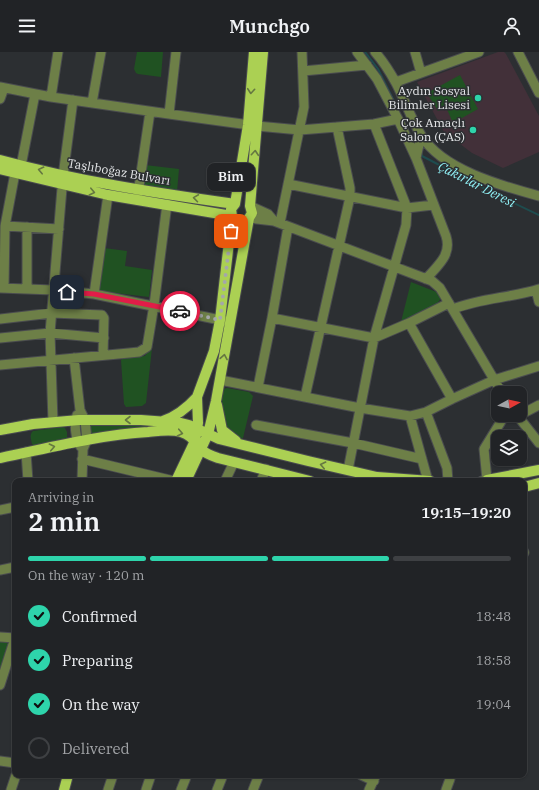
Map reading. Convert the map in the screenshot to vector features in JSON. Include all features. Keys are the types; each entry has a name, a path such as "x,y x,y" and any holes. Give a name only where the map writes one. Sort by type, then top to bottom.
{"main road":[{"path":"187,478 198,445 197,397 225,321 249,218 252,213 250,206 254,52"},
{"path":"177,478 198,445 208,434 216,401 220,380 225,321 232,209 235,204 252,126 263,52"},
{"name":"Taşlıboğaz Bulvarı","path":"0,160 18,170"},
{"name":"Taşlıboğaz Bulvarı","path":"0,169 18,170 138,195 167,204 232,216"},
{"name":"Taşlıboğaz Bulvarı","path":"63,180 108,195 138,195 235,204"},
{"path":"235,204 243,201 250,206"},
{"path":"232,216 240,221 249,218"},
{"path":"162,421 173,417 186,408 197,397"},
{"path":"216,401 222,430 241,445"},
{"path":"0,430 33,424 80,420 134,420 181,423 241,445 377,477 390,478"},
{"path":"0,458 26,452 82,444 132,433 162,431 179,432 188,435 208,454 294,478"},
{"path":"500,478 539,470"},
{"path":"527,486 539,483"},
{"path":"58,790 61,778"},
{"path":"64,790 67,778"}],"street":[{"path":"51,97 58,52"},
{"path":"92,103 101,52"},
{"path":"169,114 176,52"},
{"path":"258,387 272,318 281,224 304,107 302,52"},
{"path":"357,52 377,79 398,119 416,158 446,236 448,250 445,256 426,279"},
{"path":"376,52 396,82 421,136 433,151 474,175 500,185 539,196"},
{"path":"415,52 421,73"},
{"path":"396,82 421,73 461,55 478,52"},
{"path":"518,52 539,93"},
{"path":"303,71 367,65"},
{"path":"0,99 2,88 150,112 252,126 300,130 374,124 398,119"},
{"path":"35,94 5,226 2,288 53,290 94,294 154,305 225,321"},
{"path":"53,422 50,333 63,180 73,100"},
{"path":"138,195 150,112"},
{"path":"348,470 374,338 406,225 406,208 374,124"},
{"path":"305,397 350,197 350,188 337,127"},
{"path":"416,158 421,136"},
{"path":"288,184 406,208 433,205"},
{"path":"94,294 108,195"},
{"path":"0,365 139,352 147,347 167,204"},
{"path":"250,206 268,214 281,224"},
{"path":"249,218 281,224 432,282 440,288 498,386"},
{"path":"5,226 59,229"},
{"path":"27,227 27,289"},
{"path":"272,318 374,338 451,306 513,296 537,290 539,302"},
{"path":"0,319 52,313 102,316 104,318 103,355"},
{"path":"409,324 452,399"},
{"path":"0,338 50,333 104,338"},
{"path":"74,358 80,410 82,478"},
{"path":"220,380 360,408 410,416 426,412 494,380 539,366"},
{"path":"527,411 539,405"},
{"path":"426,412 447,468 448,478"},
{"path":"410,416 428,478"},
{"path":"485,478 484,449 501,422"},
{"path":"523,422 539,443"},
{"path":"256,425 422,459"},
{"path":"26,452 28,478"},
{"path":"82,460 162,478"},
{"path":"227,478 234,462"},
{"path":"262,478 266,469"},
{"path":"0,510 12,508"},
{"path":"0,570 12,568"},
{"path":"0,637 12,638"},
{"path":"0,685 12,647"},
{"path":"0,761 12,763"},
{"path":"11,790 15,778"},
{"path":"108,790 112,778"},
{"path":"146,790 150,778"},
{"path":"181,790 186,778"},
{"path":"217,790 221,778"},
{"path":"253,790 258,778"},
{"path":"369,790 375,778"},
{"path":"446,790 450,778"}],"shaded area":[{"name":"Aydın Sosyal Bilimler Lisesi","path":"498,52 504,52 506,54 539,116 539,152 503,168 472,153 444,132 417,82"}],"green space":[{"path":"137,52 163,52 161,77 136,73 134,69"},
{"path":"460,75 478,109 453,123 446,107 438,111 427,93"},
{"path":"145,165 179,169 177,192 142,188"},
{"path":"104,248 127,251 125,266 152,270 149,297 99,291"},
{"path":"411,282 439,293 441,298 437,304 401,322"},
{"path":"150,347 152,348 146,403 142,406 126,407 124,404 121,360 124,357 145,356"},
{"path":"227,388 249,392 253,396 243,438 241,439 224,427 220,398 224,389"},
{"path":"90,424 172,424 92,435 89,427"},
{"path":"62,427 65,428 67,432 67,440 34,446 32,444 31,436 33,431"},
{"path":"0,641 8,642 0,672"}],"waterway":[{"name":"Çakırlar Deresi","path":"365,52 378,69 399,111"},
{"name":"Çakırlar Deresi","path":"421,152 422,156 539,215"}],"way so far":[{"path":"180,311 220,320 231,231"}],"place":[{"name":"Aydın Sosyal Bilimler Lisesi","path":"478,98"},
{"name":"Çok Amaçlı Salon (ÇAS)","path":"473,130"},
{"name":"Bim","path":"231,231"}],"route":[{"path":"67,292 94,294 180,311"}]}
